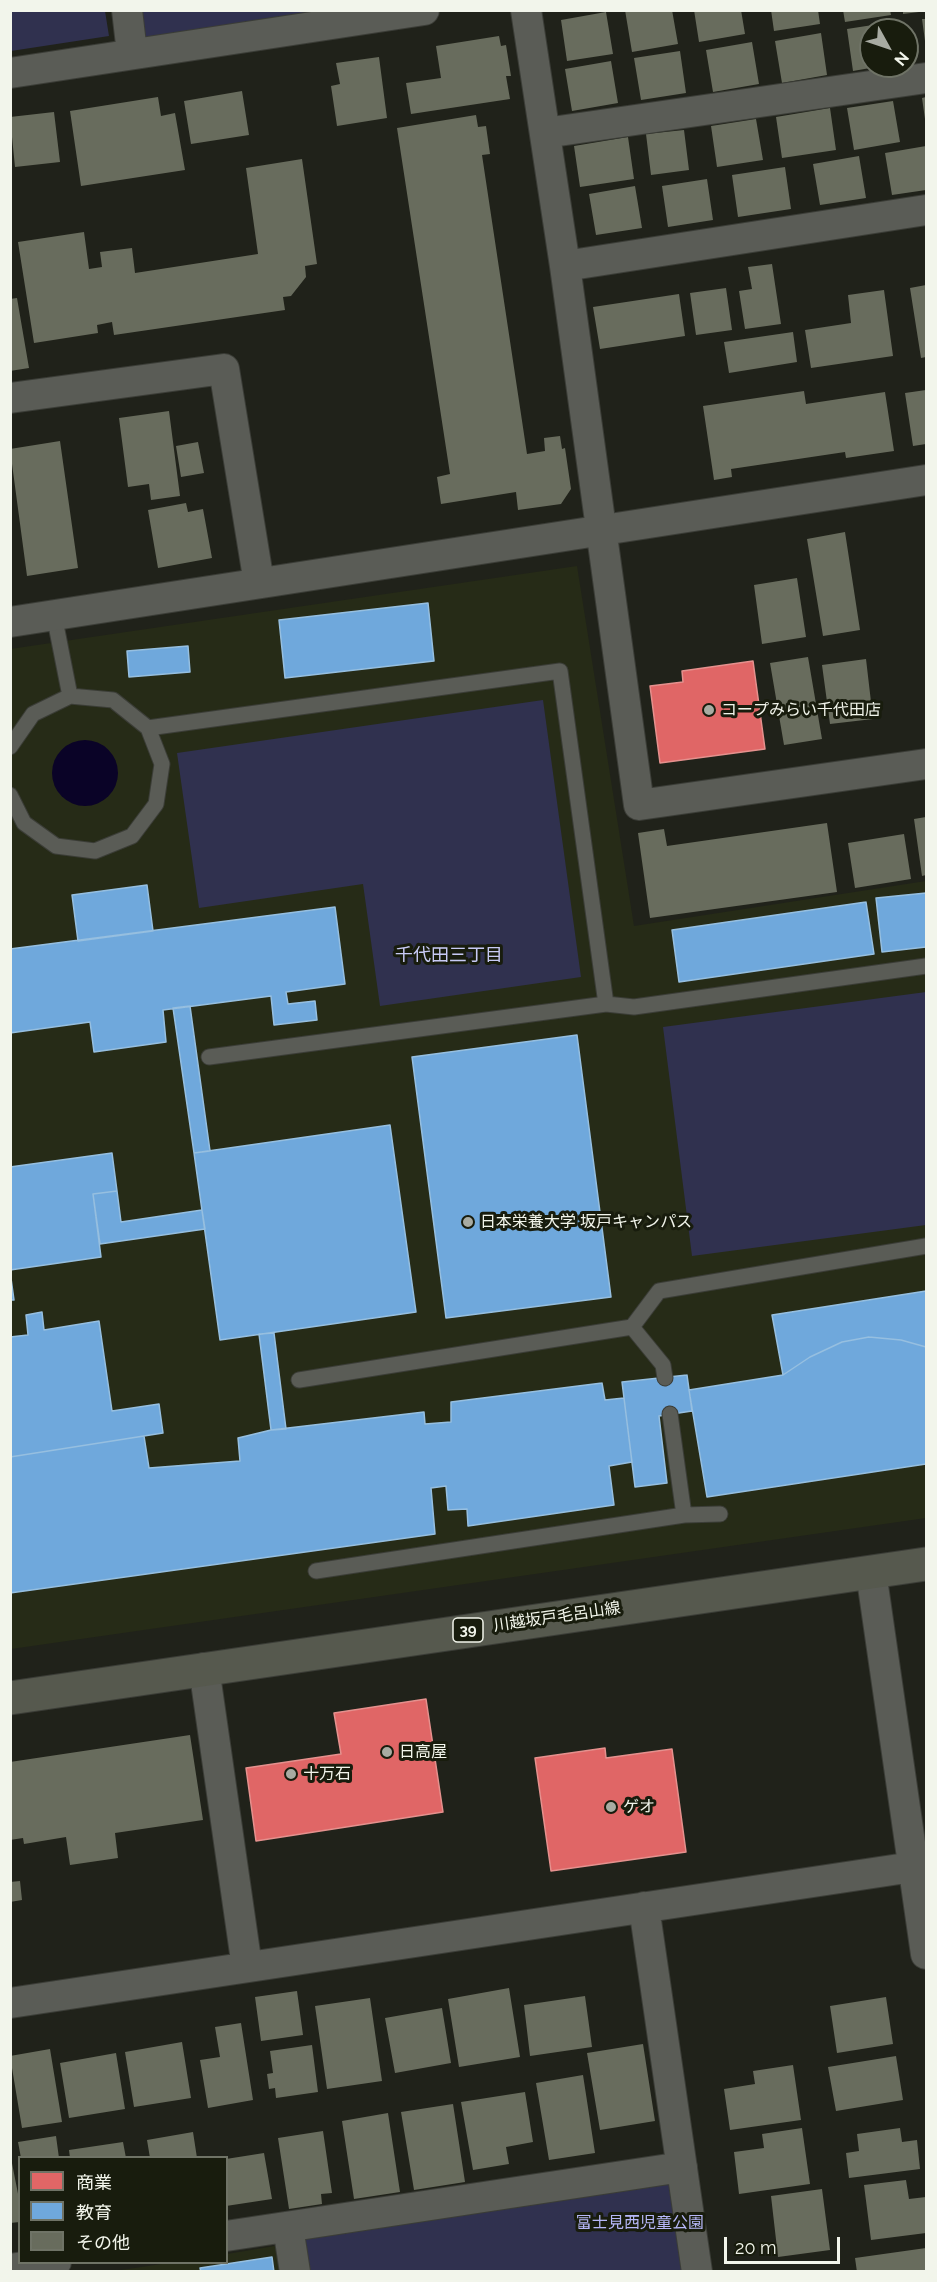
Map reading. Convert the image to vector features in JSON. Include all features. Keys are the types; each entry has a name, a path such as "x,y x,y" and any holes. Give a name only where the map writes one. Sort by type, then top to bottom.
{"main road":[{"name":"川越坂戸毛呂山線","path":"10,1698 927,1564"}],"street":[{"path":"127,10 132,53"},
{"path":"10,73 424,10"},
{"path":"526,10 566,266 639,805 927,764"},
{"path":"544,133 927,78"},
{"path":"566,266 927,210"},
{"path":"10,399 224,369 259,583"},
{"path":"10,622 601,528 927,480"},
{"path":"871,1572 920,1866 927,1954"},
{"path":"204,1668 247,1967"},
{"path":"10,2003 920,1866"},
{"path":"644,1907 697,2271"},
{"path":"228,2236 682,2167"},
{"path":"288,2227 295,2271"},
{"path":"10,2270 44,2264"}],"lane":[{"path":"54,615 69,696"},
{"path":"148,728 560,671 606,1004"},
{"path":"10,747 33,714 69,696 113,700 148,728 162,765 156,804 132,836 95,851 56,846 24,823 10,795"},
{"path":"209,1056 606,1004 634,1007 927,966"},
{"path":"299,1380 632,1327 659,1291 927,1246"},
{"path":"632,1327 663,1365 665,1377"},
{"path":"670,1414 684,1515"},
{"path":"316,1571 684,1515 720,1514"}],"shaded area":[{"name":"日本栄養大学 坂戸キャンパス","path":"577,566 634,926 926,881 926,1518 11,1649 10,649"},
{"path":"85,740 97,743 108,750 115,761 118,773 115,785 108,796 97,803 85,806 73,803 62,796 55,785 52,773 55,761 62,750 73,743"},
{"path":"275,2246 279,2271 108,2272 161,2264 228,2264 228,2254"}],"green space":[{"path":"139,10 353,11 144,42"},
{"path":"10,11 105,11 109,36 11,51"},
{"path":"543,700 581,977 380,1006 363,884 199,908 177,753"},
{"path":"926,992 926,1225 692,1256 663,1027"},
{"name":"富士見西児童公園","path":"682,2167 697,2271 295,2271 288,2227"}],"building: 商業":[{"path":"753,661 765,749 660,763 650,686 683,682 682,671"},
{"path":"426,1699 443,1812 256,1841 246,1768 341,1754 334,1713"},
{"path":"605,1748 606,1758 672,1749 686,1852 551,1871 535,1758"}],"building: 教育":[{"path":"428,603 434,661 285,678 279,620"},
{"path":"188,646 190,672 129,677 127,651"},
{"path":"147,885 153,931 78,941 72,895"},
{"path":"926,893 926,947 882,952 876,898"},
{"path":"866,902 874,954 679,982 672,930"},
{"path":"335,907 345,984 286,992 288,1004 315,1001 317,1020 274,1025 271,996 163,1010 166,1042 94,1052 90,1022 10,1033 10,949"},
{"path":"190,1006 210,1151 194,1153 173,1008"},
{"path":"577,1035 611,1297 446,1318 412,1057"},
{"path":"390,1125 416,1312 220,1340 194,1153"},
{"path":"112,1153 117,1191 93,1194 101,1257 10,1270 10,1167"},
{"path":"117,1191 121,1222 202,1210 205,1229 100,1244 93,1194"},
{"path":"10,1271 14,1300 10,1300"},
{"path":"926,1291 926,1347 901,1340 869,1337 842,1342 810,1357 783,1375 772,1315"},
{"path":"42,1312 44,1330 99,1321 112,1411 159,1404 163,1433 10,1457 10,1337 28,1335 26,1315"},
{"path":"274,1333 286,1429 271,1430 259,1334"},
{"path":"869,1337 901,1340 926,1347 926,1464 707,1497 689,1390 783,1375 810,1357 842,1342"},
{"path":"687,1375 692,1411 659,1416 667,1483 635,1487 622,1382"},
{"path":"602,1383 605,1400 624,1398 632,1462 609,1466 614,1505 468,1526 467,1509 448,1510 446,1486 431,1488 435,1534 10,1593 10,1457 144,1436 149,1468 240,1461 238,1438 271,1430 424,1412 425,1424 451,1422 451,1402"},
{"path":"272,2257 274,2272 201,2272 200,2268"}],"building: その他":[{"path":"625,10 672,10 678,44 632,52"},
{"path":"694,10 741,10 745,34 699,42"},
{"path":"771,10 818,10 820,24 774,31"},
{"path":"843,10 890,10 891,15 859,18 845,22"},
{"path":"903,10 919,10 919,12 903,14"},
{"path":"606,12 613,54 567,61 561,20"},
{"path":"922,19 926,19 926,41 925,41"},
{"path":"859,27 859,70 853,71 847,29"},
{"path":"821,33 827,75 782,83 775,41"},
{"path":"499,36 501,46 506,45 511,76 506,76 510,99 411,114 406,83 441,78 436,46"},
{"path":"752,42 759,84 713,92 706,50"},
{"path":"680,51 686,93 641,100 634,58"},
{"path":"379,57 387,118 337,126 331,86 340,84 336,63"},
{"path":"611,61 618,103 572,111 565,69"},
{"path":"242,91 249,135 191,144 184,101"},
{"path":"158,97 161,116 175,113 185,170 81,186 70,111"},
{"path":"926,97 926,119 925,119 922,98"},
{"path":"893,101 900,142 854,150 847,108"},
{"path":"830,108 836,150 782,158 776,117"},
{"path":"54,112 60,162 15,167 10,117"},
{"path":"476,115 478,127 486,126 490,154 482,155 527,454 545,451 544,438 560,436 562,449 565,448 571,489 561,504 518,510 516,492 441,504 437,477 450,474 397,128"},
{"path":"756,119 763,160 717,167 711,126"},
{"path":"684,130 689,170 651,175 646,134"},
{"path":"628,137 634,179 580,187 574,146"},
{"path":"926,146 926,190 892,195 885,153"},
{"path":"859,156 866,198 820,205 813,164"},
{"path":"302,159 317,264 305,266 306,277 291,296 283,297 285,310 114,335 112,322 97,325 98,333 34,343 18,242 84,232 89,269 102,267 100,252 132,248 135,273 258,254 246,168"},
{"path":"785,167 791,209 738,217 732,175"},
{"path":"707,179 713,220 668,227 662,186"},
{"path":"635,186 642,228 596,235 589,194"},
{"path":"772,264 781,324 745,329 739,291 752,289 748,267"},
{"path":"926,285 926,357 921,358 910,288"},
{"path":"726,288 732,330 696,335 690,293"},
{"path":"884,290 893,356 811,368 805,330 851,323 848,295"},
{"path":"679,294 685,336 600,349 593,307"},
{"path":"17,298 29,368 10,371 10,299"},
{"path":"793,332 797,362 729,373 724,342"},
{"path":"926,390 926,444 913,446 905,393"},
{"path":"804,391 806,404 885,392 894,451 846,458 845,452 731,469 732,477 714,480 703,406"},
{"path":"169,411 180,496 151,500 149,484 128,487 119,418"},
{"path":"60,441 78,568 27,576 10,449"},
{"path":"198,442 204,473 181,477 176,446"},
{"path":"186,503 188,512 203,509 212,558 158,568 148,510"},
{"path":"845,532 860,630 823,636 807,539"},
{"path":"797,578 806,637 762,644 754,585"},
{"path":"808,657 822,739 784,745 770,663"},
{"path":"866,659 873,719 830,724 822,665"},
{"path":"926,817 926,875 922,876 914,819"},
{"path":"827,823 837,892 650,918 638,833 664,829 667,846"},
{"path":"904,834 911,879 855,888 848,843"},
{"path":"190,1735 203,1820 115,1833 118,1858 70,1865 66,1837 24,1844 23,1838 10,1840 10,1762"},
{"path":"20,1881 22,1900 10,1902 10,1882"},
{"path":"509,1988 520,2057 459,2067 448,1999"},
{"path":"297,1991 303,2035 261,2041 255,1997"},
{"path":"585,1996 592,2047 530,2056 524,2005"},
{"path":"886,1997 893,2044 837,2053 830,2006"},
{"path":"370,1998 382,2081 327,2089 315,2006"},
{"path":"442,2008 451,2063 395,2073 385,2018"},
{"path":"241,2023 253,2100 208,2108 200,2060 220,2057 215,2027"},
{"path":"182,2042 191,2098 134,2107 125,2052"},
{"path":"643,2044 655,2121 600,2130 587,2053"},
{"path":"312,2045 318,2092 276,2098 275,2088 269,2089 267,2074 273,2073 270,2051"},
{"path":"50,2049 62,2122 22,2128 10,2056"},
{"path":"116,2053 125,2109 69,2118 60,2063"},
{"path":"896,2056 903,2100 836,2111 828,2067"},
{"path":"793,2065 801,2120 730,2130 724,2089 755,2084 753,2071"},
{"path":"583,2075 595,2153 549,2160 536,2083"},
{"path":"525,2092 533,2142 506,2147 509,2164 473,2170 461,2102"},
{"path":"453,2104 465,2182 414,2190 401,2112"},
{"path":"388,2113 400,2192 354,2199 342,2121"},
{"path":"802,2128 810,2184 739,2194 734,2152 764,2148 762,2134"},
{"path":"900,2128 902,2142 917,2140 920,2169 849,2178 846,2153 859,2151 857,2134"},
{"path":"323,2131 332,2193 321,2194 322,2204 289,2209 278,2138"},
{"path":"193,2132 197,2156 150,2156 147,2140"},
{"path":"56,2136 59,2156 21,2156 18,2142"},
{"path":"123,2142 126,2156 70,2156 69,2150"},
{"path":"10,2153 18,2194 18,2222 10,2223"},
{"path":"264,2153 272,2199 228,2206 228,2159"},
{"path":"906,2180 909,2199 926,2197 926,2233 871,2240 864,2185"},
{"path":"822,2189 830,2250 778,2257 771,2196"},
{"path":"926,2248 926,2272 857,2272 855,2258"}],"place":[{"name":"コープみらい千代田店","path":"709,710"},
{"name":"日本栄養大学 坂戸キャンパス","path":"468,1222"},
{"name":"日高屋","path":"387,1752"},
{"name":"十万石","path":"291,1774"},
{"name":"ゲオ","path":"611,1807"}],"district":[{"name":"千代田三丁目","path":"449,956"}]}
